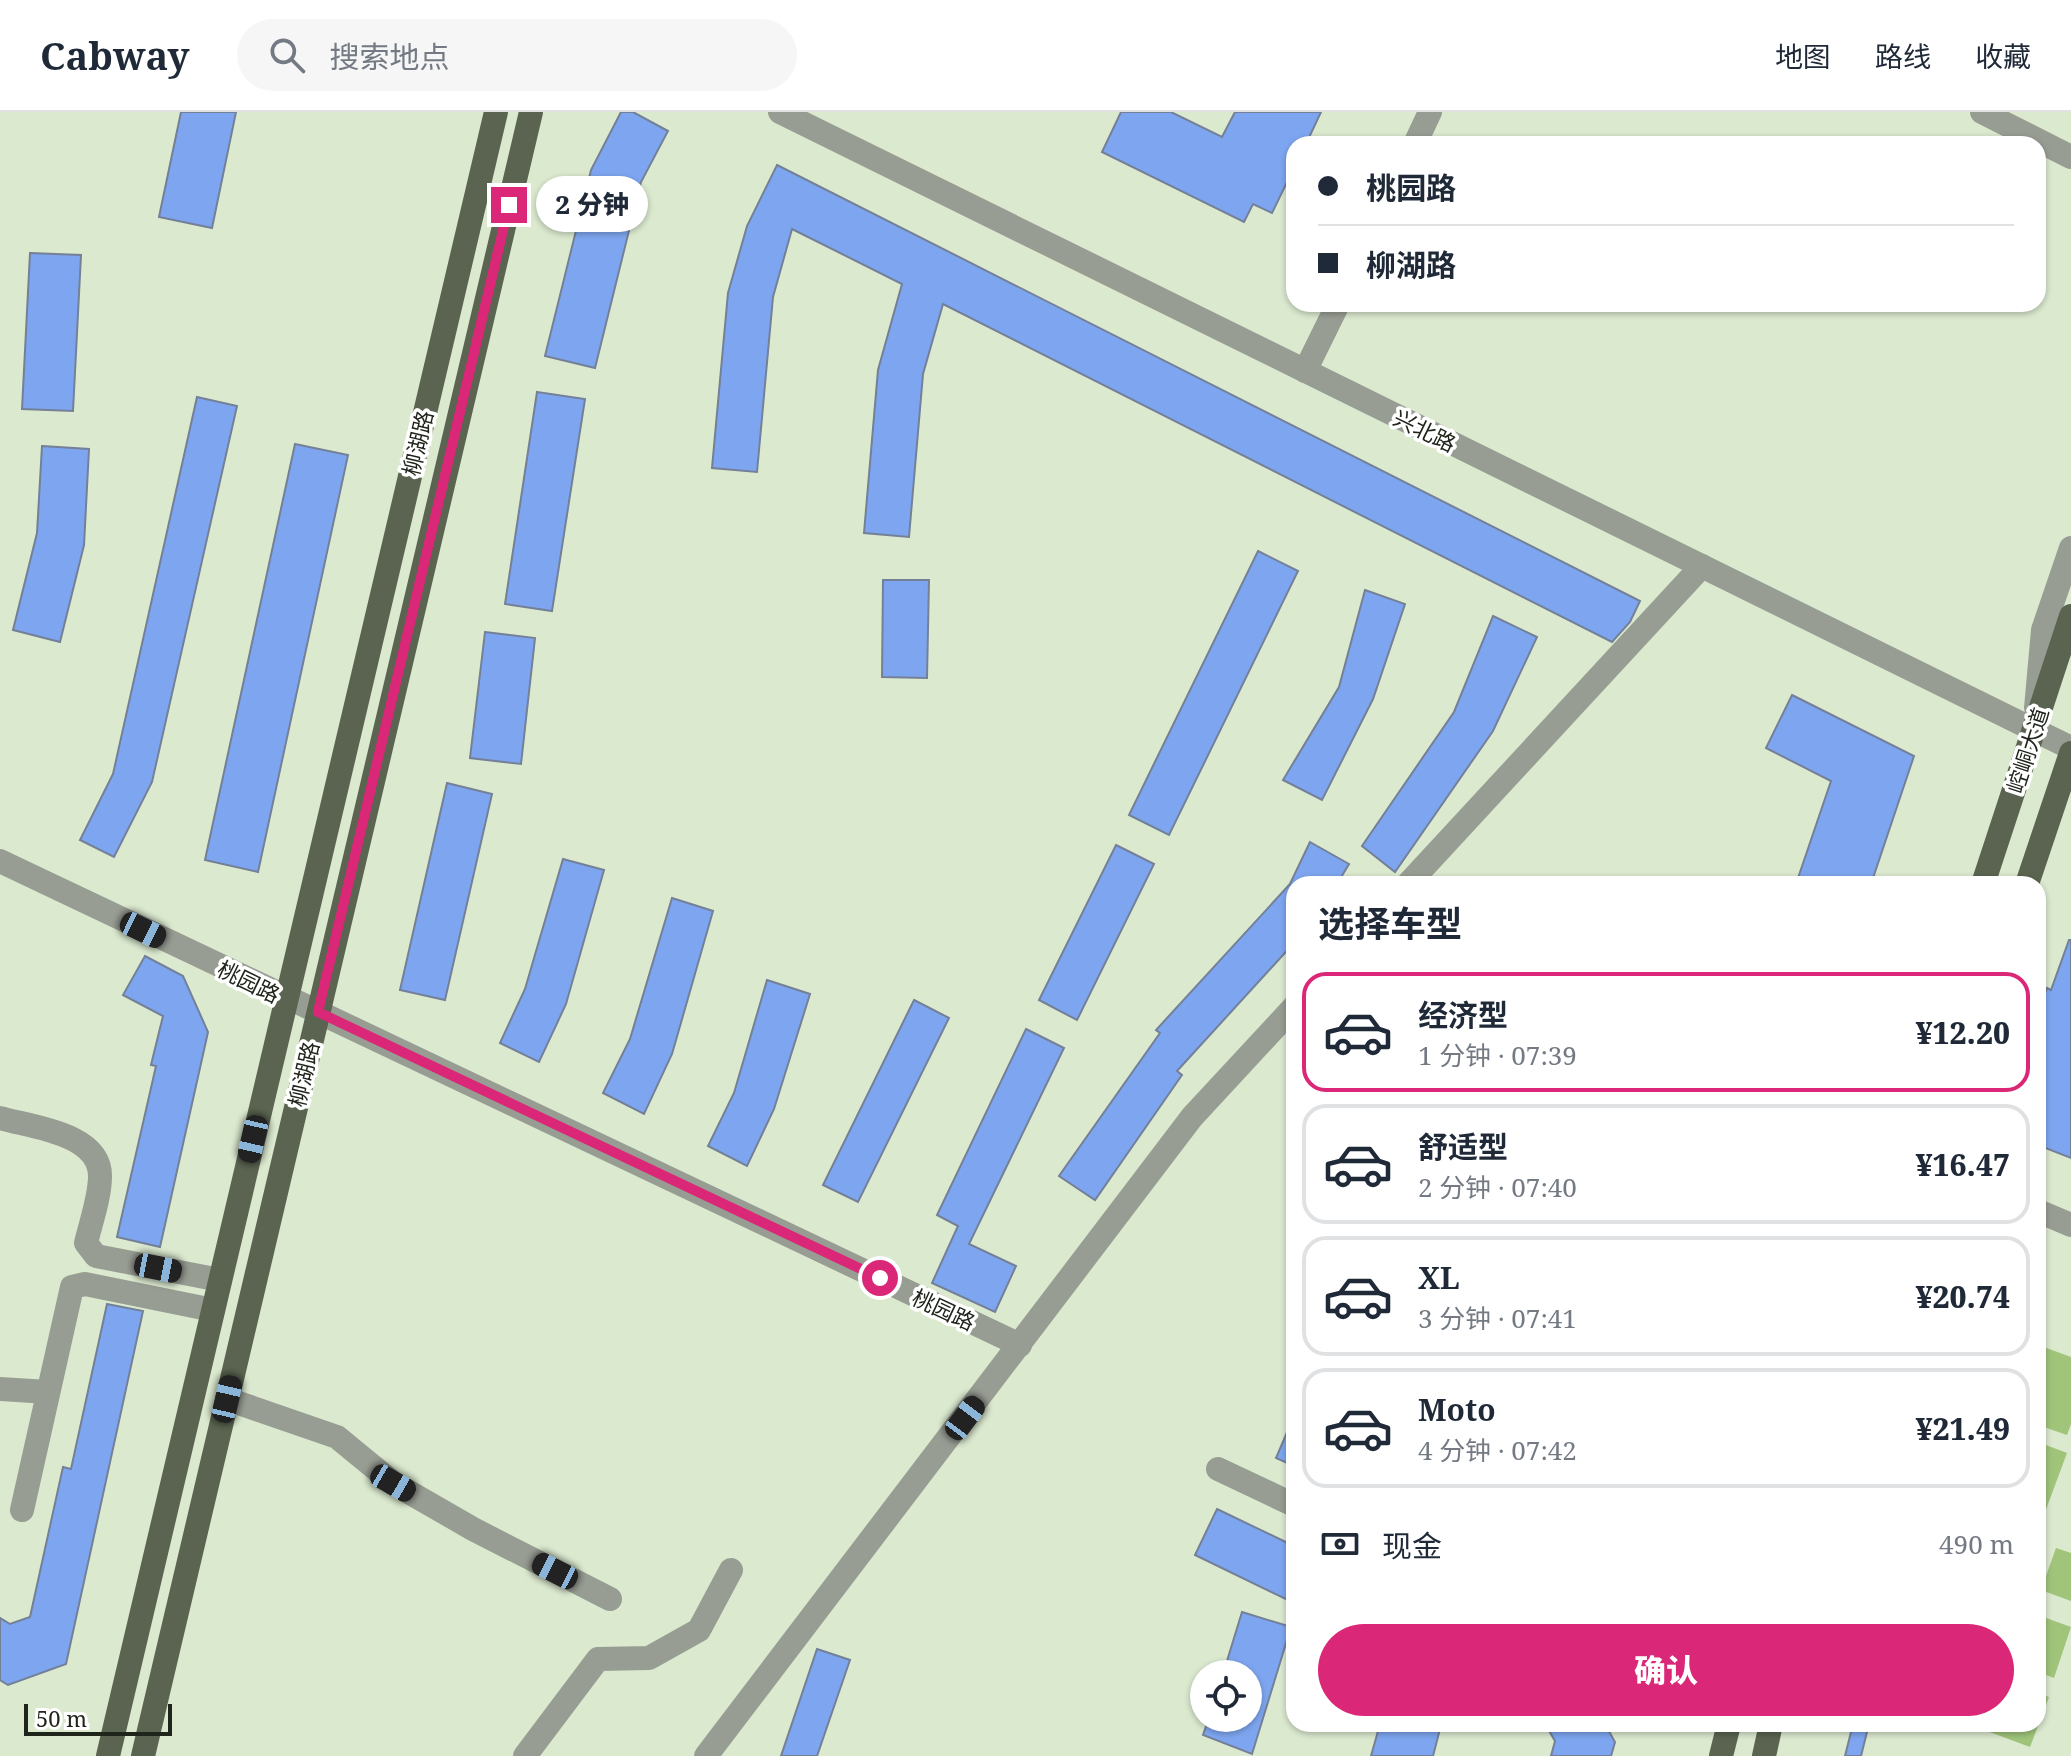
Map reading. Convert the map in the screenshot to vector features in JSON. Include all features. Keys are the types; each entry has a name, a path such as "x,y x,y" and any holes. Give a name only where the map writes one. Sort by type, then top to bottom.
{"main road":[{"name":"柳湖路","path":"108,1756 496,112"},
{"name":"柳湖路","path":"143,1756 531,112"},
{"name":"崆峒大道","path":"1986,876 2071,616"},
{"name":"崆峒大道","path":"2030,876 2071,750"},
{"path":"1721,1756 1727,1732"},
{"path":"1764,1756 1769,1732"}],"street":[{"name":"兴北路","path":"780,112 2034,729 2071,750"},
{"path":"1419,136 1430,112"},
{"path":"1982,112 2029,136"},
{"path":"2046,144 2071,157"},
{"path":"1305,371 1334,312"},
{"path":"2034,729 2043,630 2071,548"},
{"path":"1415,876 1702,566"},
{"name":"桃园路","path":"0,861 1020,1345"},
{"path":"706,1756 1192,1117 1286,1016"},
{"path":"0,1118 73,1139 94,1155 100,1175 86,1243 96,1256 220,1280"},
{"path":"2046,1214 2071,1225"},
{"path":"22,1510 72,1287 85,1284 213,1310"},
{"path":"0,1389 48,1392"},
{"path":"227,1399 337,1437 393,1483 473,1529 610,1599"},
{"path":"1218,1469 1286,1501"},
{"path":"525,1756 598,1659 649,1658 699,1630 731,1570"}],"green space":[{"path":"2046,1348 2071,1357 2071,1424 2067,1435 2046,1428"},
{"path":"2046,1445 2067,1453 2046,1509"},
{"path":"2056,1548 2071,1553 2071,1601 2046,1592 2046,1576"},
{"path":"2046,1618 2071,1627 2054,1678 2046,1675"},
{"path":"1990,1732 2036,1732 2030,1747"}],"building":[{"path":"181,112 236,112 212,228 159,217"},
{"path":"621,112 633,112 668,131 641,182 595,368 545,356 591,170"},
{"path":"1121,112 1171,112 1222,137 1235,112 1321,112 1310,136 1286,136 1286,184 1272,213 1253,204 1244,222 1102,152"},
{"path":"777,165 1640,601 1630,622 1612,642 943,304 923,374 909,537 864,533 878,370 902,284 792,229 773,297 757,472 712,468 728,293 747,226"},
{"path":"30,253 81,255 73,411 22,409"},
{"path":"537,392 585,399 552,611 505,604"},
{"path":"197,397 237,406 152,782 114,857 80,840 113,774"},
{"path":"295,444 348,455 258,872 205,860"},
{"path":"42,446 89,449 84,545 60,642 13,630 37,533"},
{"path":"1258,551 1298,571 1169,835 1129,815"},
{"path":"883,580 929,580 927,678 882,677"},
{"path":"1365,590 1405,604 1373,699 1322,800 1283,780 1339,687"},
{"path":"1493,616 1537,637 1493,731 1395,872 1362,846 1454,712"},
{"path":"485,632 535,638 521,764 470,758"},
{"path":"1792,695 1914,756 1874,876 1799,876 1831,781 1766,748"},
{"path":"447,783 492,794 445,1000 400,990"},
{"path":"1310,842 1349,864 1342,876 1294,876"},
{"path":"1116,845 1154,864 1077,1020 1039,1000"},
{"path":"563,859 604,870 566,1004 539,1062 500,1043 525,989"},
{"path":"1286,888 1286,952 1177,1071 1182,1075 1095,1200 1059,1176 1160,1033 1156,1030"},
{"path":"672,898 713,911 672,1054 644,1114 603,1093 630,1039"},
{"path":"2071,940 2071,1158 2046,1148 2046,991 2047,988 2051,990"},
{"path":"145,956 183,976 208,1032 160,1247 117,1237 156,1066 151,1065 163,1016 123,995"},
{"path":"767,980 810,994 774,1109 747,1166 708,1146 734,1093"},
{"path":"914,1000 949,1018 858,1202 823,1185"},
{"path":"1026,1029 1064,1048 969,1244 1016,1266 995,1312 932,1283 958,1226 937,1215"},
{"path":"107,1304 143,1311 66,1664 8,1685 0,1680 0,1618 10,1624 30,1617 63,1467 71,1469"},
{"path":"1286,1435 1286,1462 1276,1458"},
{"path":"1217,1509 1286,1542 1286,1599 1195,1555"},
{"path":"1242,1612 1286,1625 1286,1643 1262,1721 1262,1660 1227,1660"},
{"path":"817,1649 850,1660 817,1756 781,1756"},
{"path":"1204,1732 1259,1732 1252,1754 1203,1735"},
{"path":"1378,1732 1439,1732 1433,1756 1371,1756"},
{"path":"1550,1732 1609,1732 1615,1742 1611,1756 1551,1756 1555,1741"},
{"path":"1851,1732 1867,1732 1861,1756 1845,1756"}],"route":[{"path":"509,205 318,1012 880,1278"}]}
